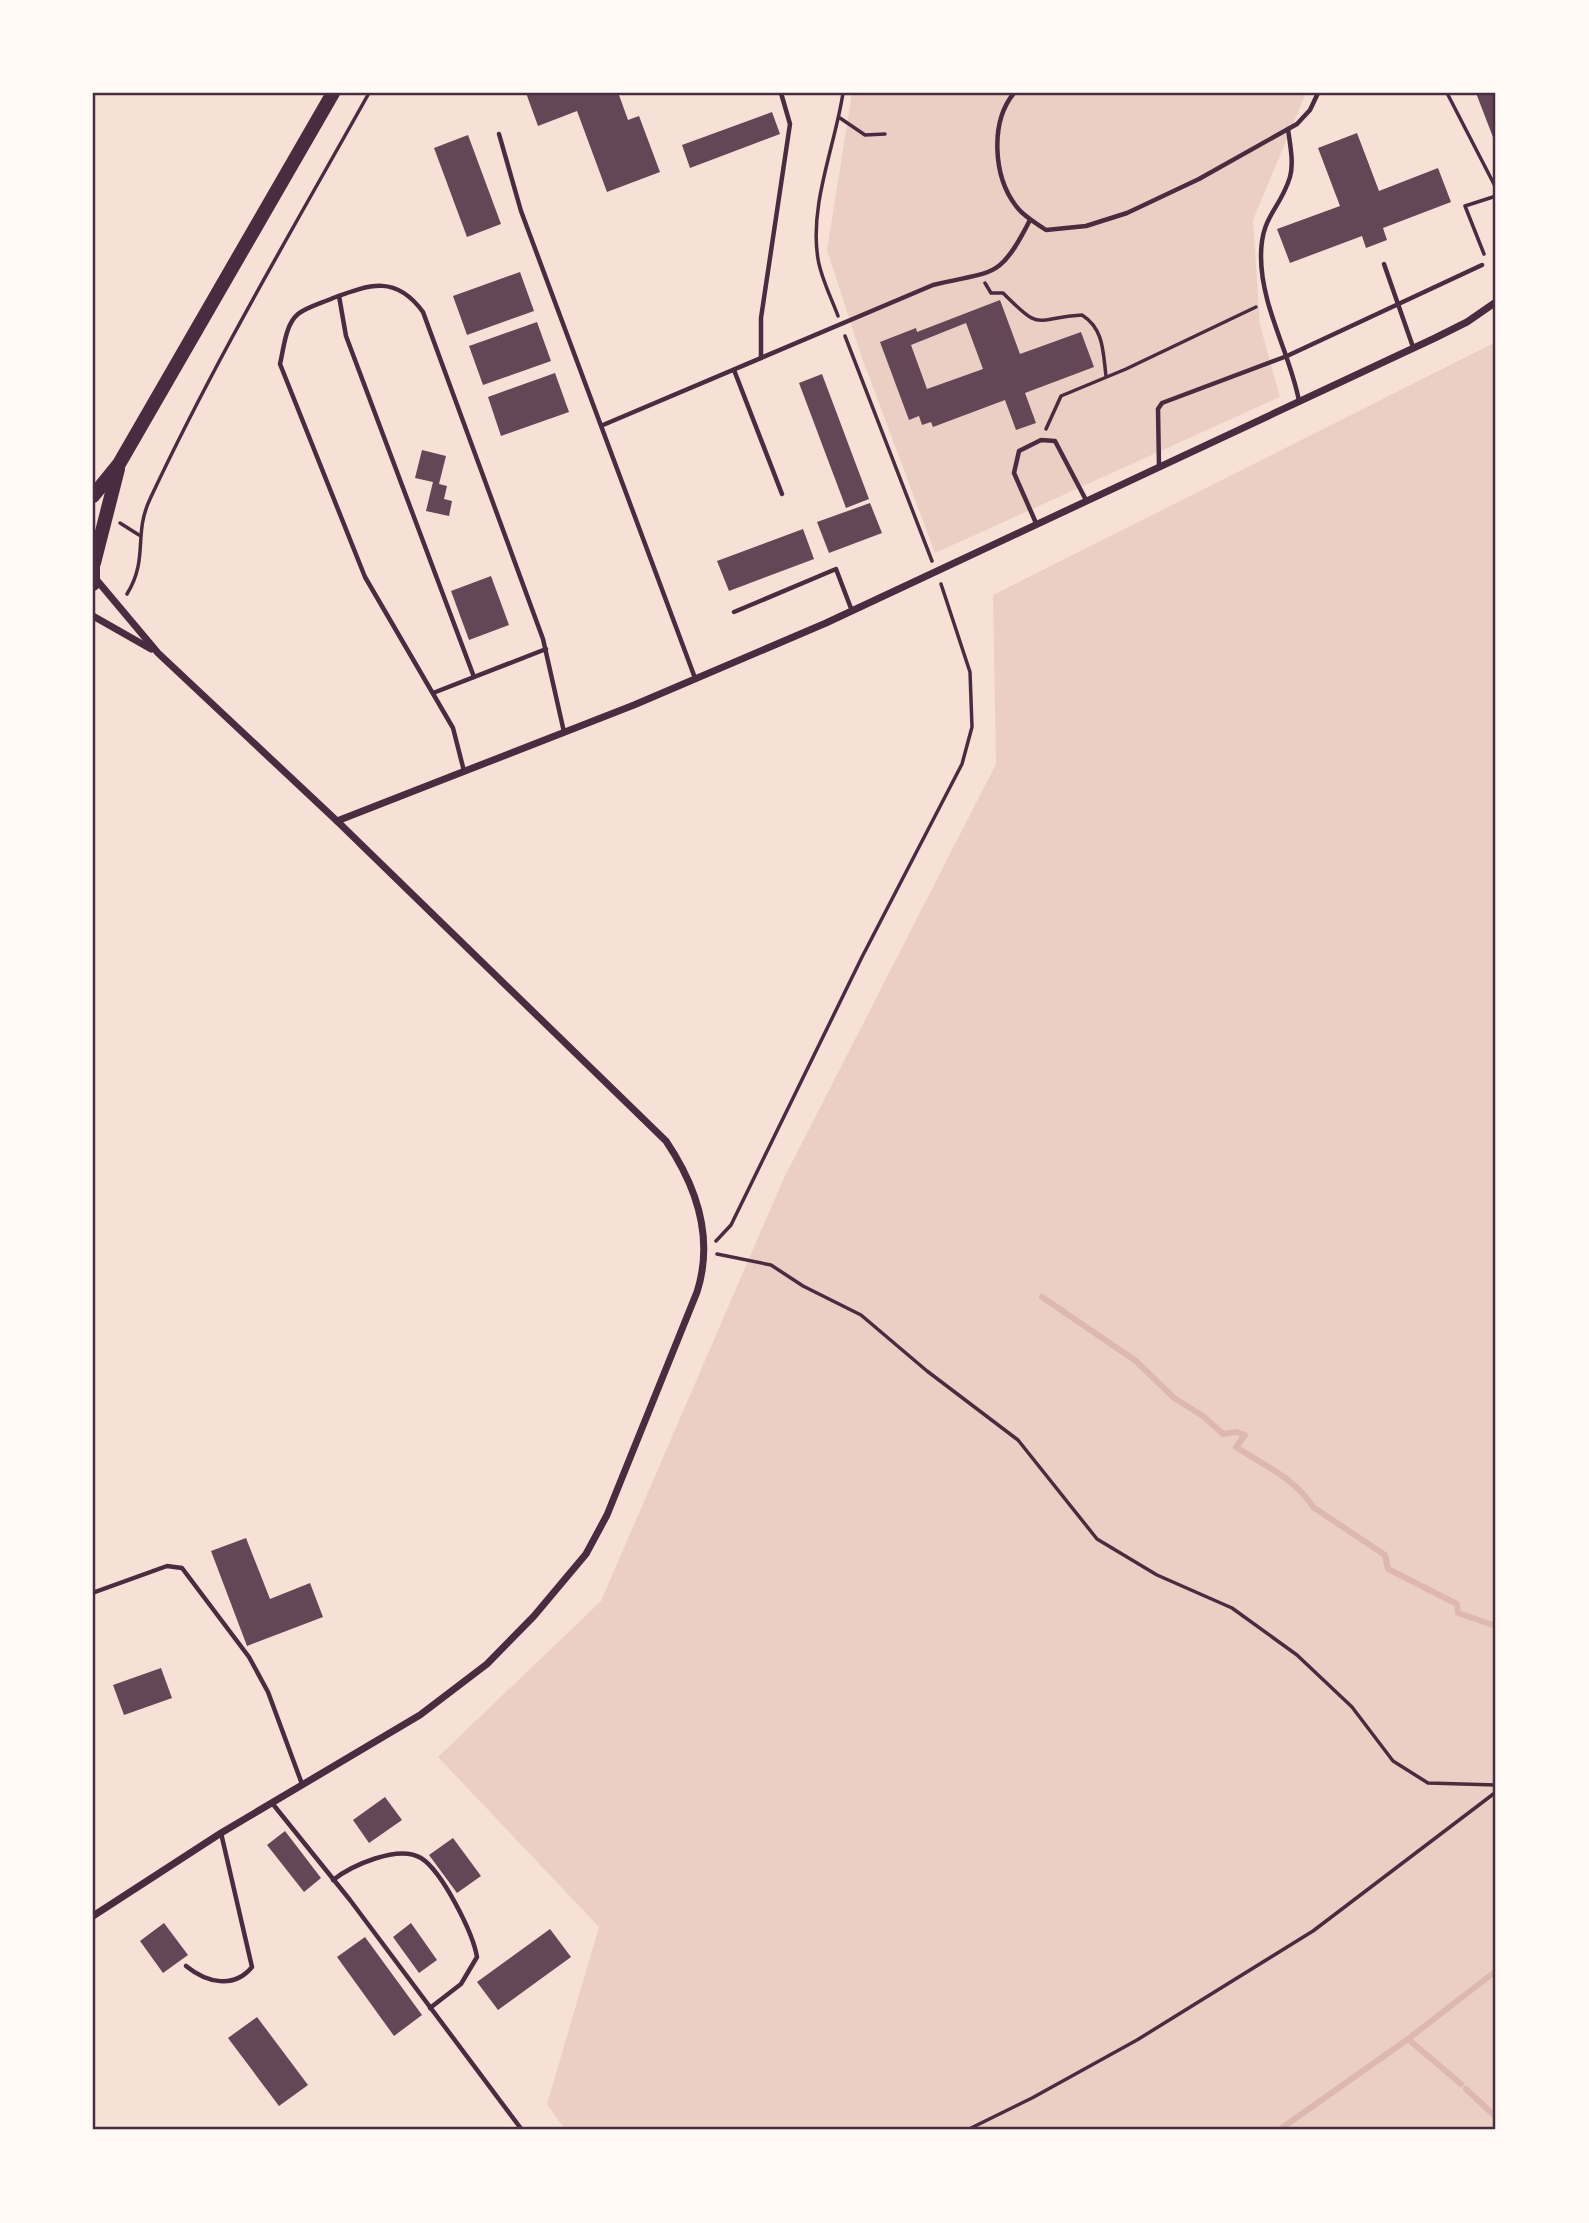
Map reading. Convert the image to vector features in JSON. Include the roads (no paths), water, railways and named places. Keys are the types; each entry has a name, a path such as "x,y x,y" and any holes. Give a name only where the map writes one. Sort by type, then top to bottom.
{"main road":[{"path":"93,496 119,464 333,93"},
{"path":"93,571 119,464"}],"street":[{"path":"337,821 696,679 852,611 1414,348 1467,322 1496,302"},
{"path":"93,571 119,608 158,653 337,821 666,1141 685,1169 696,1195 705,1252 705,1268 697,1292 607,1516 579,1563 524,1625 459,1687 409,1722 221,1833 93,1916"},
{"path":"93,617 158,653"}],"lane":[{"path":"761,358 761,318 790,124 781,93"},
{"path":"1014,93 998,128 997,144 1003,177 1015,206 1046,230 1086,226 1127,213 1288,130 1310,110 1318,93"},
{"path":"1288,130 1291,176 1266,219 1261,260 1268,301 1299,401"},
{"path":"499,134 521,211 696,679"},
{"path":"603,425 933,285 981,277 1001,266 1015,250 1030,220"},
{"path":"1384,264 1414,348"},
{"path":"1159,466 1158,409 1162,403 1287,356 1482,265"},
{"path":"464,771 453,728 365,578 280,364 288,330 298,314 361,287 388,285 400,288 423,312 546,649 564,732"},
{"path":"339,296 346,336 474,677"},
{"path":"734,370 782,494"},
{"path":"1036,523 1014,473 1019,451 1041,440 1055,441 1061,448 1086,500"},
{"path":"734,612 836,569 852,611"},
{"path":"433,693 546,649"},
{"path":"95,1592 167,1566 182,1568 249,1657 274,1708 302,1784"},
{"path":"272,1802 522,2130"},
{"path":"186,1966 210,1980 227,1982 243,1978 252,1967 221,1833"},
{"path":"333,1880 358,1864 386,1857 422,1858 465,1918 477,1957 461,1984 430,2008"}],"waterway":[{"path":"1042,1297 1136,1361 1174,1398 1203,1416 1223,1434 1236,1432 1245,1435 1236,1447 1288,1480 1313,1507 1385,1555 1388,1569 1457,1604 1458,1613 1496,1626"},
{"path":"1279,2130 1408,2039 1496,1971"},
{"path":"1408,2039 1461,2084"},
{"path":"1466,2089 1496,2117"}]}
